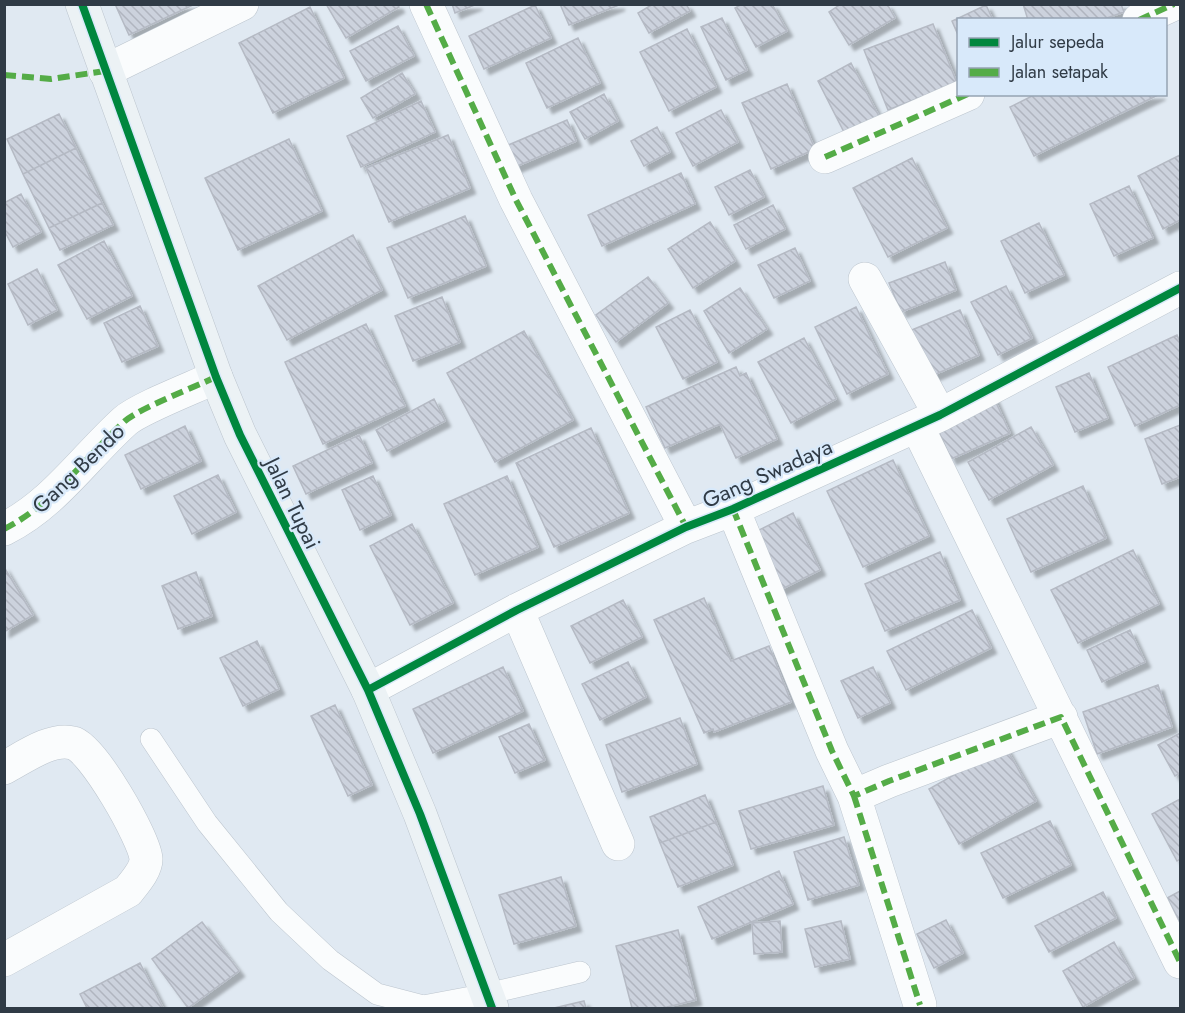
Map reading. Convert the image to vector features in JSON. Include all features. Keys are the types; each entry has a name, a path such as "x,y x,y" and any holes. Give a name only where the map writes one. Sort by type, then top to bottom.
{"street":[{"name":"Jalan Tupai","path":"82,4 216,377 240,435 368,690 420,814 489,1001"},
{"path":"105,71 242,4"},
{"path":"426,4 516,200 686,527"},
{"path":"1143,18 1174,4"},
{"path":"825,157 963,96"},
{"path":"866,279 1061,717 1180,962"},
{"name":"Gang Swadaya","path":"368,690 517,610 686,527 733,510 928,420 1180,288"},
{"name":"Gang Bendo","path":"4,529 26,518 71,478 126,419 216,377"},
{"path":"733,510 832,751 854,796 921,1005"},
{"path":"517,610 618,844"},
{"path":"854,796 1061,717"},
{"path":"4,768 57,742 74,743 86,750 108,780 146,859 141,873 128,891 4,960"}],"lane":[{"path":"151,738 207,823 279,912 330,960 377,994 423,1006 489,1001 580,972"}],"building":[{"path":"115,4 195,4 129,35"},
{"path":"326,4 397,4 399,7 346,38"},
{"path":"452,4 477,4 455,13"},
{"path":"560,4 619,4 619,5 569,25"},
{"path":"653,4 686,4 690,11 649,33 638,13"},
{"path":"742,4 772,4 787,31 756,47 735,8"},
{"path":"841,4 887,4 895,18 849,45 829,12"},
{"path":"1023,4 1121,4 1124,12 1107,18 1027,18"},
{"path":"535,5 551,38 484,69 469,36"},
{"path":"986,5 992,18 958,18"},
{"path":"310,7 344,78 273,113 239,43"},
{"path":"722,18 747,70 726,80 701,27"},
{"path":"957,19 957,33 952,21"},
{"path":"933,24 957,83 888,110 864,50"},
{"path":"398,26 414,56 366,81 350,51"},
{"path":"687,29 716,87 669,111 640,52"},
{"path":"578,38 600,83 547,108 526,63"},
{"path":"851,63 882,122 848,140 818,81"},
{"path":"402,73 415,94 373,118 361,98"},
{"path":"787,84 815,149 771,169 742,103"},
{"path":"604,94 618,121 585,139 570,112"},
{"path":"1032,96 1156,96 1034,156 1010,107"},
{"path":"421,101 435,132 361,167 347,136"},
{"path":"721,110 738,142 693,166 676,133"},
{"path":"59,114 76,148 23,174 7,139"},
{"path":"567,120 576,141 508,170 499,149"},
{"path":"657,127 670,152 644,166 631,141"},
{"path":"448,135 470,188 389,222 366,168"},
{"path":"289,139 322,211 238,250 205,178"},
{"path":"76,148 102,203 49,228 23,174"},
{"path":"1180,155 1180,220 1163,229 1138,176"},
{"path":"912,158 947,228 888,257 853,188"},
{"path":"750,170 764,197 729,215 715,187"},
{"path":"681,173 695,204 602,246 588,215"},
{"path":"1129,186 1153,238 1114,256 1090,204"},
{"path":"21,194 41,232 13,247 4,230 4,203"},
{"path":"102,203 113,225 60,250 49,228"},
{"path":"773,205 785,229 746,249 734,225"},
{"path":"465,216 486,266 408,298 387,248"},
{"path":"710,222 735,261 693,288 668,249"},
{"path":"1039,223 1064,275 1025,293 1001,241"},
{"path":"353,235 382,290 287,340 258,286"},
{"path":"104,241 132,296 87,319 58,265"},
{"path":"795,248 810,281 774,298 758,265"},
{"path":"945,262 956,290 901,312 889,283"},
{"path":"37,269 57,310 28,325 8,284"},
{"path":"648,277 668,303 616,342 596,315"},
{"path":"1006,286 1032,338 998,355 971,302"},
{"path":"740,288 767,329 729,353 704,311"},
{"path":"442,297 460,342 413,361 395,316"},
{"path":"140,306 158,346 122,362 104,323"},
{"path":"856,307 888,374 847,394 815,327"},
{"path":"690,310 717,362 683,379 656,327"},
{"path":"960,310 979,355 927,378 907,332"},
{"path":"366,324 405,406 323,444 285,362"},
{"path":"524,331 573,420 495,462 447,373"},
{"path":"1177,335 1180,342 1180,405 1135,426 1108,367"},
{"path":"804,338 836,399 791,423 758,362"},
{"path":"736,367 740,376 746,373 777,439 736,458 720,424 665,448 646,407"},
{"path":"1089,373 1108,418 1075,432 1056,387"},
{"path":"993,396 1010,433 951,459 934,421"},
{"path":"434,399 445,421 387,451 376,430"},
{"path":"1180,425 1180,477 1162,484 1145,439"},
{"path":"185,426 201,461 141,489 125,455"},
{"path":"1031,427 1053,465 989,500 968,462"},
{"path":"591,428 629,513 554,547 516,463"},
{"path":"359,435 372,463 306,494 293,466"},
{"path":"893,460 929,536 863,567 827,491"},
{"path":"218,475 236,512 192,534 174,496"},
{"path":"373,476 391,515 360,530 342,490"},
{"path":"507,476 538,547 475,575 444,504"},
{"path":"1083,486 1106,538 1031,572 1007,519"},
{"path":"793,513 820,570 780,590 753,533"},
{"path":"412,524 453,603 410,625 370,546"},
{"path":"1133,550 1159,604 1078,643 1051,590"},
{"path":"940,552 960,600 885,631 865,584"},
{"path":"4,567 33,615 4,632"},
{"path":"196,572 212,616 178,629 162,586"},
{"path":"704,598 731,661 769,646 791,702 714,732 713,729 704,733 654,620"},
{"path":"623,600 642,637 590,663 571,626"},
{"path":"972,610 991,648 906,690 887,651"},
{"path":"1130,630 1145,662 1102,682 1087,650"},
{"path":"257,641 279,689 243,706 220,658"},
{"path":"628,662 646,697 600,720 582,684"},
{"path":"503,667 523,711 433,753 413,709"},
{"path":"873,667 890,703 858,718 841,681"},
{"path":"1158,685 1172,727 1097,754 1083,712"},
{"path":"335,705 372,785 348,796 311,716"},
{"path":"680,718 697,764 622,792 606,745"},
{"path":"529,724 545,760 515,773 499,737"},
{"path":"1180,733 1180,773 1175,776 1158,745"},
{"path":"1005,746 1036,801 959,844 929,789"},
{"path":"823,786 834,825 751,849 739,811"},
{"path":"705,795 716,822 660,843 650,817"},
{"path":"1180,799 1180,859 1177,861 1152,814"},
{"path":"1050,821 1071,865 1003,898 981,853"},
{"path":"716,822 733,865 678,887 660,843"},
{"path":"844,837 859,885 808,900 794,852"},
{"path":"779,871 793,904 712,939 698,907"},
{"path":"561,877 576,926 514,944 499,895"},
{"path":"1180,891 1180,922 1167,898"},
{"path":"1103,892 1116,918 1049,952 1035,926"},
{"path":"946,920 963,953 934,968 917,934"},
{"path":"780,921 782,952 754,954 752,923"},
{"path":"841,921 850,959 815,967 805,929"},
{"path":"202,922 239,971 188,1008 152,959"},
{"path":"678,930 696,1000 663,1008 632,1008 616,946"},
{"path":"1114,942 1134,978 1083,1007 1063,971"},
{"path":"140,963 163,1008 87,1008 80,994"},
{"path":"584,1001 586,1008 554,1008"}],"marked path":[{"path":"426,4 516,200 686,527"},
{"path":"1143,18 1174,4"},
{"path":"4,75 51,79 105,71"},
{"path":"825,157 963,96"},
{"path":"4,529 22,519 53,494 125,421 155,404 216,377"},
{"path":"733,509 832,751 854,796 1061,717 1180,962"},
{"path":"854,796 920,1005"}],"cycle path":[{"path":"82,4 216,377 240,435 368,690 420,814 492,1008"},
{"path":"368,690 517,610 686,527 733,509 940,415 1180,288"}]}
